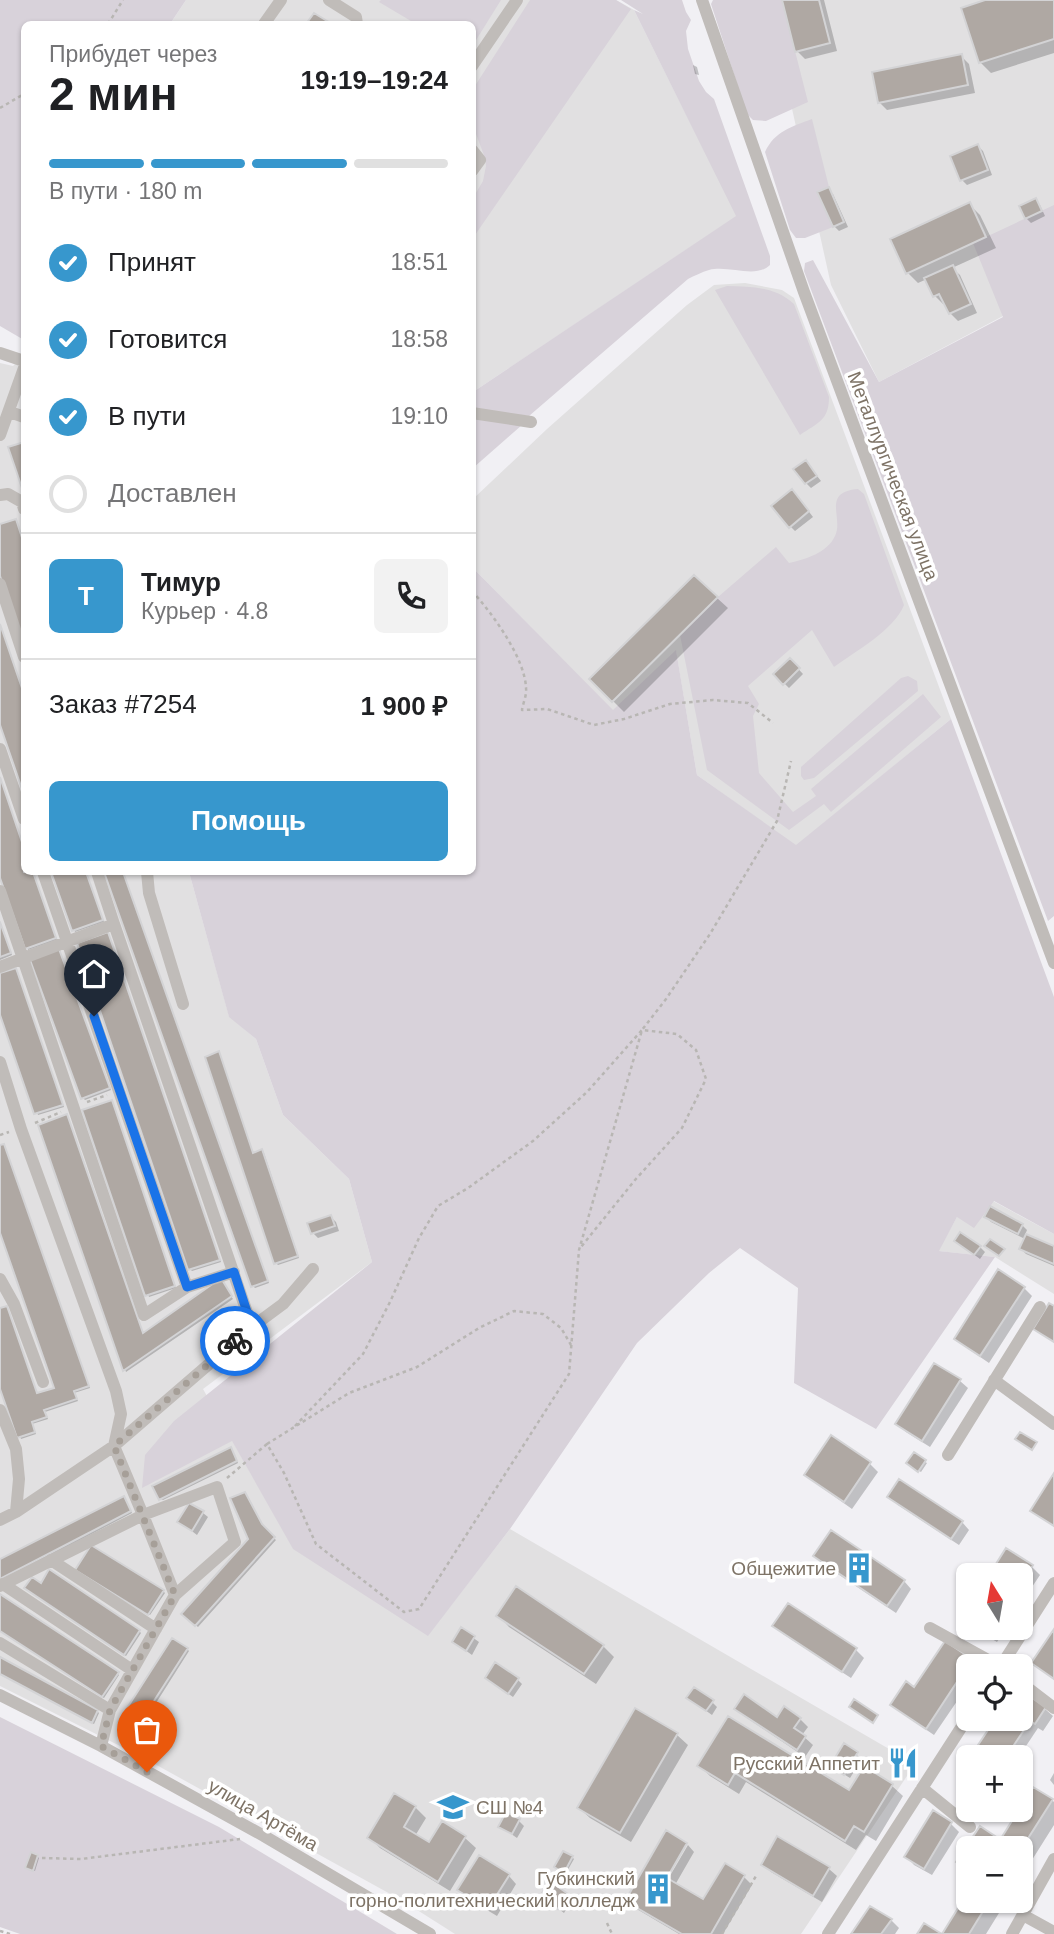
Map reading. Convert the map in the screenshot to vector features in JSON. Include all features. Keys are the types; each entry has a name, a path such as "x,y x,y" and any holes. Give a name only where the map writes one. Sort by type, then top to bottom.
{"street":[{"path":"266,21 281,0"},
{"path":"329,0 355,17 356,21"},
{"path":"476,60 517,0"},
{"name":"Металлургическая улица","path":"702,0 804,292 1054,963"},
{"path":"0,353 21,360"},
{"path":"0,435 21,377"},
{"path":"9,412 21,416"},
{"path":"476,414 531,422"},
{"path":"0,495 8,494 21,501"},
{"path":"0,584 21,648"},
{"path":"0,749 21,810"},
{"path":"44,875 187,1287"},
{"path":"98,875 252,1327"},
{"path":"147,875 149,893 183,1004"},
{"path":"0,891 144,1315 187,1287 234,1272"},
{"path":"0,967 114,924"},
{"path":"0,1062 21,1129 116,1391 121,1414 114,1446 175,1595"},
{"path":"0,1520 114,1446 252,1327 283,1304 313,1269"},
{"path":"0,1279 14,1304 43,1382"},
{"path":"948,1455 1040,1307"},
{"path":"994,1380 1054,1424"},
{"path":"0,1410 16,1449 19,1479 16,1511"},
{"path":"1,1585 142,1515 217,1487 235,1542 175,1595 110,1710 101,1746"},
{"path":"51,1560 156,1629"},
{"path":"1008,1654 1054,1583"},
{"path":"1,1585 132,1670"},
{"path":"930,1628 978,1654"},
{"path":"0,1643 110,1710"},
{"path":"1033,1692 1054,1708"},
{"name":"улица Артёма","path":"0,1695 101,1746 264,1836 430,1934"},
{"path":"828,1934 959,1731"},
{"path":"922,1788 970,1827"},
{"path":"1012,1934 1054,1859"},
{"path":"1023,1915 1054,1931"}],"path":[{"path":"110,21 123,0"},
{"path":"0,108 21,95"},
{"path":"476,595 518,655 526,688 522,710 548,709 594,725 624,719 670,704 713,700 748,703 773,723"},
{"path":"295,1426 363,1354 419,1238 438,1206 533,1141 587,1092 666,999 710,934 777,821 791,761"},
{"path":"267,1444 284,1473 316,1544 404,1612 419,1609 569,1374 579,1250 642,1030"},
{"path":"579,1250 682,1128 706,1079 696,1050 677,1034 642,1030"},
{"path":"217,1487 267,1444 349,1392 417,1367 479,1328 514,1311 543,1314 561,1328 572,1346"},
{"path":"42,1858 81,1859 264,1836"},
{"path":"722,1934 756,1875"},
{"path":"607,1923 612,1934"},
{"path":"0,1931 10,1934"}],"shaded area":[{"path":"0,0 186,0 172,21 21,21 21,338 0,326"},
{"path":"186,0 616,0 634,10 737,216 476,390 476,21 172,21"},
{"path":"501,0 476,40 476,21 411,21 379,2"},
{"path":"530,0 616,0 631,9 476,234 476,193 483,181 486,166 476,134 476,84"},
{"path":"621,0 682,0 691,20 686,31 688,49 699,81 714,99 770,256 770,265 757,271 709,270 688,279 529,416 476,409 476,390 736,216 634,10 643,14"},
{"path":"713,0 782,0 808,102 766,121 753,120 747,114 711,4"},
{"path":"768,0 1054,0 1054,227 1003,316 879,382 831,285"},
{"path":"812,119 829,187 817,193 833,227 805,238 796,238 790,230 765,152 779,134"},
{"path":"1054,205 1054,916 1048,921 804,271 805,263 813,260 879,382 1003,317 973,243"},
{"path":"745,283 782,290 794,298 951,719 796,846 697,775 676,651 613,711 476,571 476,496 547,429 687,305 714,285"},
{"path":"727,286 771,291 794,304 829,397 824,416 800,435 715,290"},
{"path":"21,358 21,875 190,875 229,1016 256,1039 283,1115 349,1179 372,1262 203,1389 293,1548 428,1635 510,1529 915,1764 801,1934 455,1934 403,1901 142,1757 0,1686 0,363 13,366"},
{"path":"476,418 522,425 476,465"},
{"path":"858,489 864,494 904,605 883,631 834,667 812,630 748,686 759,704 753,716 759,773 793,812 816,796 811,789 923,694 941,717 831,812 824,804 789,830 707,770 680,635 718,597 776,547 789,563 809,557 827,547 837,529 837,500 847,491"},
{"path":"476,571 613,710 676,650 697,775 796,845 951,719 1054,997 1054,1234 994,1201 974,1228 957,1217 939,1251 995,1257 876,1429 794,1383 798,1288 740,1248 709,1273 637,1343 510,1529 428,1636 293,1549 232,1441 142,1488 145,1455 174,1421 372,1262 349,1179 283,1115 256,1039 229,1017 190,875 476,875"},
{"path":"908,676 917,681 918,691 814,778 804,780 801,767 901,678"},
{"path":"993,1201 1054,1234 1054,1294 995,1257 938,1251 957,1217"},
{"path":"0,1717 219,1827 397,1934 20,1934 0,1927"}],"building":[{"path":"782,0 819,0 830,43 795,52"},
{"path":"985,0 1054,0 1054,39 979,63 961,8"},
{"path":"314,13 327,21 308,21"},
{"path":"962,54 968,85 878,103 872,72"},
{"path":"978,144 988,170 960,181 950,156"},
{"path":"829,187 844,222 833,227 817,192"},
{"path":"1036,198 1042,211 1025,219 1019,206"},
{"path":"970,202 986,237 906,274 890,239"},
{"path":"953,265 971,304 949,314 939,294 933,297 924,278"},
{"path":"21,443 21,485 8,447"},
{"path":"806,460 817,476 805,484 793,469"},
{"path":"792,489 809,511 789,528 771,506"},
{"path":"16,519 21,535 21,636 0,576 0,524"},
{"path":"694,575 718,597 612,702 589,679"},
{"path":"0,624 21,685 21,786 0,725"},
{"path":"790,658 800,668 783,685 773,674"},
{"path":"0,777 21,839 21,875 34,875 56,938 25,949 0,878"},
{"path":"52,875 87,875 103,920 72,931"},
{"path":"105,875 124,875 268,1281 251,1287"},
{"path":"0,922 11,953 0,957"},
{"path":"108,932 220,1260 188,1270 77,943"},
{"path":"59,949 110,1088 81,1099 30,960"},
{"path":"16,968 63,1105 34,1114 0,1015 0,973"},
{"path":"219,1051 253,1153 262,1149 298,1256 274,1264 205,1057"},
{"path":"112,1100 175,1286 145,1296 82,1110"},
{"path":"67,1114 143,1333 221,1278 232,1296 123,1371 38,1125"},
{"path":"4,1144 89,1386 74,1391 77,1399 44,1410 47,1417 32,1422 35,1432 17,1438 0,1389 0,1308 7,1306 37,1393 54,1388 0,1233 0,1145"},
{"path":"990,1206 1023,1224 1018,1234 984,1217"},
{"path":"331,1215 335,1226 311,1234 307,1223"},
{"path":"960,1232 981,1246 974,1255 954,1241"},
{"path":"1026,1234 1054,1246 1054,1264 1019,1249"},
{"path":"990,1239 1005,1249 999,1256 984,1246"},
{"path":"998,1269 1025,1287 980,1356 954,1339"},
{"path":"1049,1303 1054,1306 1054,1342 1033,1329"},
{"path":"934,1363 961,1379 922,1441 895,1424"},
{"path":"1020,1432 1037,1442 1032,1450 1015,1439"},
{"path":"831,1435 871,1462 844,1502 804,1475"},
{"path":"231,1447 237,1461 159,1500 152,1486"},
{"path":"914,1452 926,1460 918,1472 906,1463"},
{"path":"1054,1473 1054,1526 1030,1511"},
{"path":"899,1479 963,1521 951,1539 887,1497"},
{"path":"245,1492 262,1524 275,1537 195,1626 181,1614 248,1539 230,1498"},
{"path":"124,1496 131,1511 0,1579 0,1559"},
{"path":"189,1503 204,1511 192,1531 177,1522"},
{"name":"Общежитие","path":"831,1530 905,1580 887,1606 813,1556"},
{"path":"91,1545 164,1590 148,1615 75,1570"},
{"path":"1006,1548 1030,1563 997,1563"},
{"path":"49,1569 140,1630 124,1655 24,1588 32,1577 41,1583"},
{"path":"516,1586 604,1645 584,1674 496,1616"},
{"path":"0,1594 119,1672 102,1697 0,1631"},
{"path":"788,1603 857,1648 842,1672 772,1626"},
{"path":"461,1627 475,1636 466,1651 452,1642"},
{"path":"1054,1629 1054,1679 1033,1664 1033,1660"},
{"path":"172,1638 188,1648 134,1732 118,1722"},
{"path":"945,1641 964,1654 956,1654 956,1683 926,1729 890,1705 906,1681 914,1687"},
{"path":"0,1657 98,1710 92,1723 0,1674"},
{"path":"495,1662 519,1678 508,1694 485,1678"},
{"path":"694,1687 714,1700 706,1711 686,1698"},
{"path":"744,1694 777,1717 784,1706 801,1718 794,1728 806,1736 797,1750 734,1709"},
{"path":"1033,1698 1046,1707 1035,1724 1033,1723"},
{"path":"854,1699 878,1715 873,1723 849,1707"},
{"path":"635,1708 678,1733 620,1833 577,1808"},
{"path":"728,1716 849,1790 864,1766 893,1784 864,1832 854,1826 845,1841 735,1773 728,1785 697,1766"},
{"path":"987,1731 1023,1731 1014,1745 978,1745"},
{"path":"844,1743 858,1752 844,1775 830,1766"},
{"path":"1033,1787 1053,1799 1030,1836 1002,1836 1011,1822 1033,1822"},
{"path":"394,1793 416,1806 404,1827 429,1842 442,1821 466,1836 438,1882 367,1838"},
{"path":"933,1810 952,1822 924,1869 904,1857"},
{"path":"506,1812 520,1819 512,1834 498,1827"},
{"path":"980,1826 995,1836 973,1836"},
{"name":"Губкинский горно-политехнический колледж","path":"666,1830 687,1843 667,1878 703,1899 725,1863 745,1875 711,1934 682,1934 625,1901"},
{"path":"777,1836 830,1867 813,1896 761,1865"},
{"path":"563,1851 573,1856 564,1873 554,1867"},
{"path":"31,1852 38,1855 33,1871 25,1868"},
{"path":"479,1855 510,1874 488,1909 457,1890"},
{"path":"550,1881 568,1894 558,1909 540,1896"},
{"path":"870,1906 892,1919 881,1934 851,1934"},
{"path":"956,1911 982,1913 969,1934 942,1934"},
{"path":"924,1923 942,1934 917,1934"}],"way so far":[{"path":"147,1772 101,1746 110,1710 175,1595 114,1446 235,1341"}],"place":[{"name":"Общежитие","path":"859,1568"},
{"name":"Русский Аппетит","path":"903,1763"},
{"name":"СШ №4","path":"453,1807"},
{"name":"Губкинский горно-политехнический колледж","path":"658,1889"}],"route":[{"path":"94,1016 187,1287 234,1272 252,1327 235,1341"}]}
